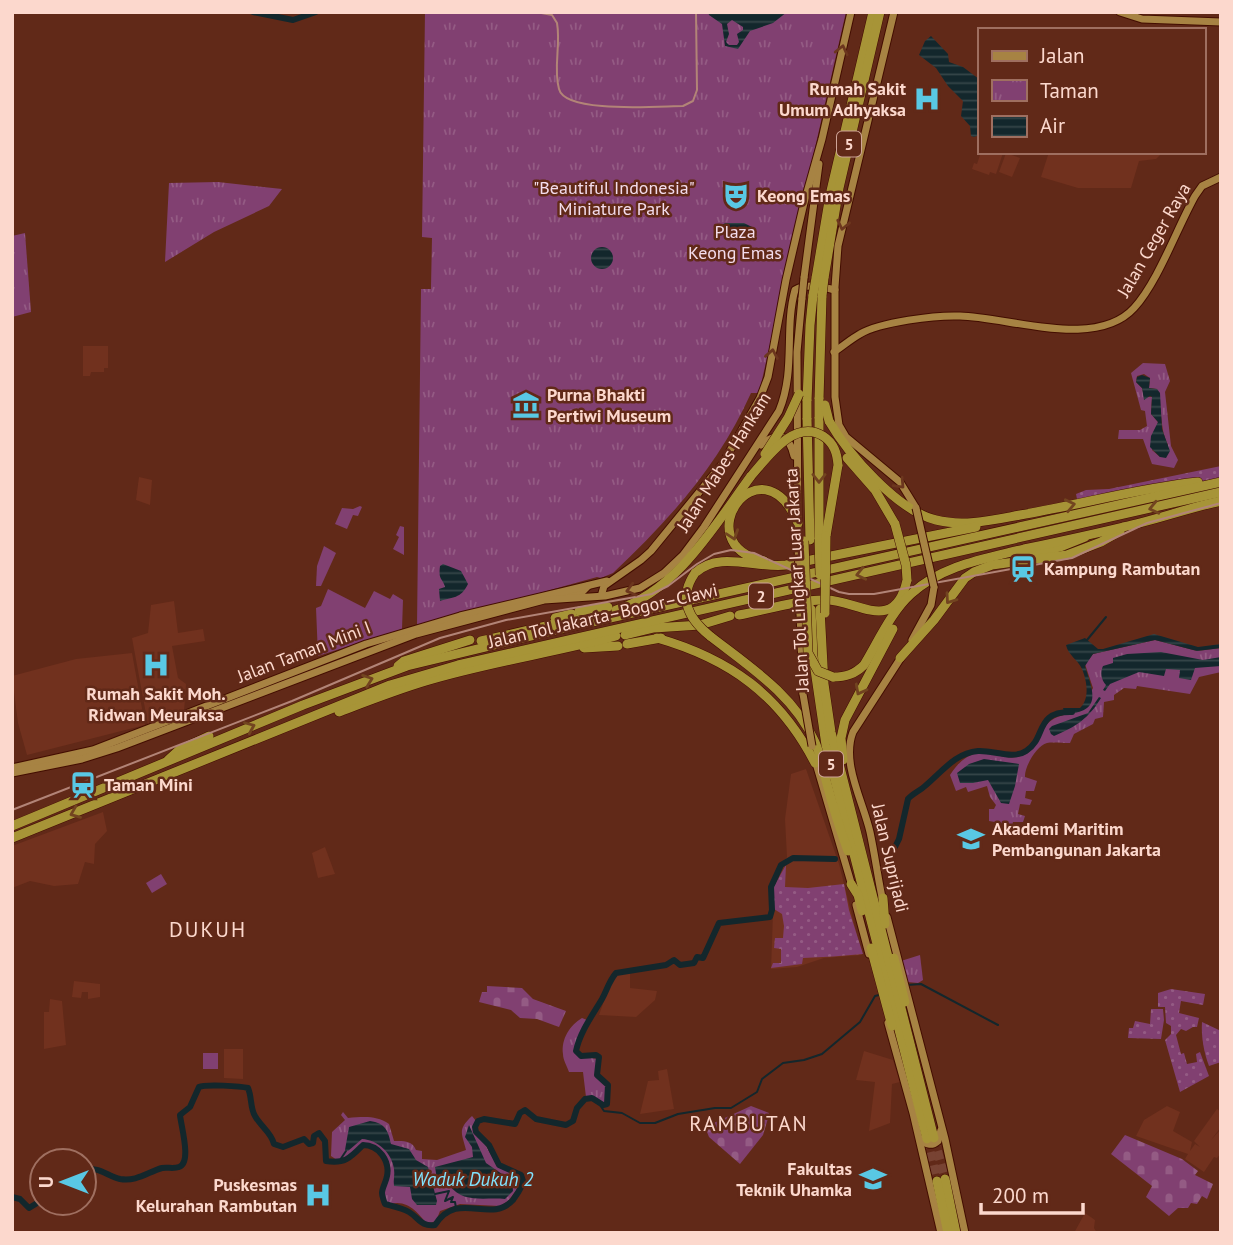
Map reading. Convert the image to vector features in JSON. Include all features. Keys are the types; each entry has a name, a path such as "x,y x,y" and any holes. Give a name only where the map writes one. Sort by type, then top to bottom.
{"highway":[{"path":"864,63 870,12"},
{"path":"864,63 876,47 883,12"},
{"name":"Jalan Tol Lingkar Luar Jakarta","path":"864,63 839,188 828,285 818,296 810,325 808,457 812,540 831,732 892,989"},
{"name":"Jalan Tol Lingkar Luar Jakarta","path":"812,540 824,419 818,296"},
{"path":"395,670 404,661 474,638 612,608 648,595 668,581 695,551 751,476 788,418 799,394 810,325"},
{"path":"621,640 654,628 700,625 822,600 836,601 868,611 883,610 900,598 907,580 906,565 895,524 875,490 832,435 824,419"},
{"path":"751,476 784,442 800,433 819,434 829,440 835,451 838,465 812,540 808,653 810,661 818,671 833,677 850,675 864,665 898,609 918,589 949,570 990,557 1124,527 1221,501"},
{"path":"850,457 906,506 928,518 954,523 980,522 1174,485 1221,481"},
{"name":"Jalan Tol Jakarta–Bogor–Ciawi","path":"13,826 303,705 395,670 456,653 1221,481"},
{"path":"798,523 782,496 765,490 756,490 743,496 731,510 729,518 734,542 745,553 757,559 776,562 818,557"},
{"name":"Jalan Tol Jakarta–Bogor–Ciawi","path":"12,838 390,685 458,666 1221,492"},
{"path":"869,916 836,816 822,760 808,728 779,690 692,620 686,605 687,590 695,573 718,562 775,566 964,529 1049,520"},
{"path":"990,557 1055,554 1081,548 1124,527"},
{"path":"900,658 934,620 965,578 974,572 992,565 1068,555 1101,542 1124,527"},
{"path":"1024,556 1079,541 1089,534"},
{"path":"812,540 819,610"},
{"path":"848,800 841,748 845,720 886,640 918,589"},
{"name":"Jalan Tol Lingkar Luar Jakarta","path":"819,610 813,656 826,745 869,916 892,989"},
{"path":"432,652 442,652 577,615"},
{"path":"307,719 318,719 427,681 521,658 621,640 657,638 681,639 703,648 748,675 800,716"},
{"path":"657,638 700,652 731,670 768,698 790,721 815,763"},
{"path":"278,709 292,704 303,705"},
{"path":"164,764 179,750 209,736"},
{"path":"851,884 858,895 914,1047 909,1054"},
{"path":"883,898 897,1044 909,1054 927,1139"},
{"path":"948,1233 941,1180 956,1233"}],"main road":[{"name":"Jalan Mabes Hankam","path":"611,580 651,551 723,463 757,404 768,377 780,308 851,12"},
{"path":"839,425 828,285 894,12"},
{"path":"1120,12 1142,19 1221,22"},
{"path":"798,438 798,297 804,278 822,139"},
{"name":"Jalan Ceger Raya","path":"835,354 861,333 930,318 965,316 1073,330 1120,320 1135,308 1148,290 1202,186 1221,177"},
{"path":"785,288 800,282 822,281 828,285"},
{"path":"798,297 795,290 800,287 828,285"},
{"path":"780,308 787,297 798,297"},
{"name":"Jalan Mabes Hankam","path":"604,594 640,588 676,564 755,450 779,411 786,394 798,297"},
{"path":"839,425 825,408 807,409 801,416 796,468 798,523 812,540 800,613 803,694 815,763 851,884"},
{"name":"Jalan Suprijadi","path":"839,425 851,442 900,482 916,508 934,587 931,605 850,740 851,766 870,832 883,898"},
{"path":"755,450 770,438 782,437 791,444 796,468"},
{"path":"604,594 604,586 611,580"},
{"name":"Jalan Taman Mini I","path":"12,771 93,750 366,644 460,616 611,580"},
{"path":"544,600 583,591 592,585 604,594"},
{"name":"Jalan Taman Mini I","path":"12,771 92,756 157,734 389,642 544,600 604,594"},
{"path":"892,989 940,1123 965,1233"},
{"path":"892,989 928,1145 936,1143 940,1137 940,1123"},
{"path":"927,1139 941,1233"}],"shaded area":[{"path":"980,154 1003,154 996,174 990,172 989,175 972,169 974,163 977,164"},
{"path":"1006,154 1020,158 1012,177 999,172"},
{"path":"1048,154 1161,154 1156,159 1139,161 1131,188 1078,188 1041,177"},
{"path":"83,346 108,346 108,368 104,368 104,372 91,372 90,376 83,376"},
{"path":"139,477 152,480 150,505 136,500"},
{"name":"Rumah Sakit Moh. Ridwan Meuraksa","path":"174,601 178,633 203,629 205,641 172,646 178,678 186,684 184,712 148,725 132,638 148,633 151,605"},
{"path":"132,653 145,725 27,755 18,723 12,676 76,659"},
{"path":"806,769 839,864 862,955 824,958 797,967 771,969 774,885 787,857 785,819 791,774"},
{"path":"103,812 107,831 95,844 94,864 85,862 78,884 54,886 30,881 12,888 12,846"},
{"path":"325,847 335,874 318,878 312,853"},
{"path":"630,973 630,988 657,991 655,1000 636,1017 599,1015 611,981 616,975"},
{"path":"74,981 100,984 100,997 88,999 88,992 82,992 81,998 72,997"},
{"path":"50,999 62,1001 66,1045 44,1049 44,1012 49,1012"},
{"path":"224,1049 243,1049 243,1079 224,1078"},
{"path":"864,1051 893,1060 900,1082 892,1084 890,1123 869,1131 875,1082 856,1080"},
{"path":"667,1069 674,1109 640,1114 648,1081 659,1080 658,1071"},
{"path":"1167,1106 1180,1112 1173,1131 1192,1142 1190,1151 1195,1144 1200,1147 1194,1141 1217,1109 1221,1112 1221,1127 1211,1140 1221,1129 1221,1153 1217,1158 1214,1157 1204,1172 1185,1159 1188,1154 1136,1136 1144,1120"},
{"path":"1085,1213 1095,1220 1094,1228 1097,1233 1074,1233"}],"green space":[{"name":"\"Beautiful Indonesia\" Miniature Park","path":"425,12 846,12 759,393 751,393 724,444 708,467 673,511 613,573 417,627 421,289 431,289 432,238 422,237"},
{"path":"218,182 282,189 269,206 214,232 165,262 169,183"},
{"path":"25,233 31,312 12,317 12,236"},
{"path":"1143,363 1165,364 1170,381 1165,392 1171,446 1178,460 1174,468 1152,464 1143,439 1118,439 1119,430 1140,430 1147,426 1145,411 1141,410 1131,373","holes":["1144,374 1150,378 1149,388 1157,389 1163,432 1168,445 1160,457 1152,450 1158,422 1151,414 1152,397 1144,397 1142,388 1136,382 1137,376"]},
{"path":"1221,466 1221,479 1174,485 1078,504 1076,494 1086,490 1109,489"},
{"path":"362,507 358,516 353,515 347,529 335,524 342,508 353,509"},
{"path":"400,526 404,527 404,555 393,549 399,537 396,535"},
{"path":"324,546 336,553 321,586 316,586 317,566"},
{"path":"328,589 365,608 374,591 390,599 393,594 403,600 402,629 318,656 316,608 321,606"},
{"path":"1155,640 1197,651 1221,648 1221,672 1199,677 1190,694 1137,686 1136,689 1124,688 1114,695 1114,700 1104,702 1103,717 1095,719 1093,724 1074,734 1070,743 1049,743 1039,748 1026,768 1025,777 1037,781 1034,791 1026,791 1025,798 1032,800 1030,805 1020,804 1018,814 1025,816 1023,822 1013,822 1012,825 989,821 989,809 994,809 996,805 987,786 968,792 966,787 956,791 950,775 970,756 979,753 1005,757 1024,755 1035,746 1050,721 1081,711 1093,688 1085,664 1093,654"},
{"path":"786,865 785,887 808,888 844,884 863,954 803,958 802,964 771,968 773,963 781,963 781,949 774,948 775,938 783,938 784,926 782,914 774,909 774,886"},
{"path":"161,874 167,884 152,893 146,883"},
{"path":"920,955 923,980 918,983 907,982 901,961"},
{"path":"487,986 522,988 533,999 566,1011 559,1027 537,1019 520,1018 511,1010 479,1002 482,992 487,992"},
{"path":"1171,989 1205,994 1203,1005 1181,1001 1179,1013 1199,1018 1197,1027 1186,1031 1181,1029 1176,1035 1187,1064 1197,1062 1196,1054 1200,1052 1209,1076 1180,1092 1165,1040 1171,1034 1171,1026 1166,1023 1165,1007 1158,1007 1158,993"},
{"path":"1151,1009 1163,1009 1161,1039 1128,1038 1129,1028 1133,1028 1135,1021 1150,1024"},
{"path":"582,1018 587,1020 577,1041 576,1051 581,1056 597,1059 597,1077 608,1086 607,1103 603,1105 596,1099 586,1097 583,1072 569,1072 564,1058 565,1038 574,1024"},
{"path":"1202,1022 1221,1031 1221,1062 1209,1066 1203,1045"},
{"path":"203,1053 218,1053 218,1069 203,1069"},
{"path":"751,1106 769,1115 763,1135 740,1164 709,1137 705,1127"},
{"path":"343,1112 348,1118 369,1117 384,1121 389,1124 394,1141 410,1143 416,1150 422,1151 422,1159 437,1160 466,1150 462,1128 472,1116 476,1121 473,1131 485,1144 496,1164 514,1173 519,1183 518,1188 508,1201 500,1206 460,1204 440,1211 436,1221 427,1224 407,1205 390,1204 386,1201 384,1192 390,1167 378,1148 362,1143 345,1160 337,1160 331,1156 332,1132 345,1120 341,1115"},
{"path":"1125,1135 1182,1159 1198,1171 1195,1175 1213,1184 1207,1199 1202,1196 1197,1204 1191,1203 1188,1208 1178,1208 1169,1216 1146,1197 1152,1186 1111,1154"}],"water":[{"path":"708,12 787,12 773,23 750,31 738,49 725,46 722,24","holes":["732,20 743,27 737,34 737,45 729,45 726,42 729,34 727,24"]},
{"path":"931,36 948,54 949,62 963,67 978,78 978,135 971,136 970,126 961,116 963,101 948,86 936,68 919,55 925,41"},
{"path":"725,223 744,223 752,227 744,235 727,235 719,227"},
{"path":"602,247 610,250 613,258 610,266 602,269 594,266 591,258 594,250"},
{"path":"1142,375 1150,378 1149,388 1157,389 1160,393 1162,429 1170,451 1166,458 1160,457 1150,447 1151,436 1158,422 1151,414 1152,397 1144,400 1142,388 1136,382 1137,377"},
{"path":"443,564 461,571 468,584 459,595 440,601 439,589 445,587 440,574 440,566"},
{"path":"1154,634 1198,647 1221,644 1221,648 1197,651 1155,640 1093,654 1085,666 1091,684 1090,705 1077,712 1065,714 1063,708 1080,708 1087,690 1082,669 1066,645 1085,638 1098,649 1103,649"},
{"path":"1161,652 1203,660 1221,657 1221,666 1195,668 1191,680 1179,678 1180,670 1166,669 1164,676 1139,672 1110,684 1103,690 1106,685 1102,678 1102,668 1113,663 1113,658 1127,654"},
{"path":"1099,697 1101,698 1092,711 1081,721 1054,736 1051,734 1049,729 1052,726 1088,713"},
{"path":"984,759 1019,764 1009,804 1001,803 988,780 960,783 957,773 969,764"},
{"path":"370,1121 385,1128 391,1144 409,1149 416,1160 428,1167 436,1205 417,1205 412,1199 410,1187 394,1186 393,1163 379,1145 362,1139 348,1151 345,1150 349,1127"},
{"name":"Waduk Dukuh 2","path":"469,1125 486,1163 512,1181 513,1191 505,1199 467,1197 449,1185 438,1185 435,1167 473,1157 472,1147 465,1137"}],"waterway":[{"path":"253,12 293,20 316,12"},
{"path":"1087,640 1106,617"},
{"path":"887,850 895,847 899,839 908,799 949,764 962,755 978,751 1021,754 1032,746 1046,720 1060,713 1072,712"},
{"path":"98,1170 126,1180 162,1168 179,1167 185,1159 180,1115 190,1107 199,1087 238,1087 248,1088 253,1113 274,1144 283,1147 304,1139 309,1144 313,1143 314,1136 319,1133 325,1141 326,1161 338,1162 347,1159 363,1145 374,1148 382,1155 387,1165 382,1193 385,1204 406,1211 423,1223 435,1225 454,1209 504,1207 520,1189 523,1181 521,1175 499,1165 489,1145 476,1132 475,1127 478,1121 484,1119 515,1124 520,1113 525,1110 536,1119 566,1125 573,1121 577,1108 585,1099 592,1098 603,1105 607,1104 608,1085 597,1075 599,1057 581,1056 576,1051 583,1031 616,973 666,965 674,960 680,965 694,963 697,957 703,958 719,923 770,917 771,887 781,865 793,858 835,859"},
{"path":"907,985 921,984 998,1025"},
{"path":"598,1102 604,1111 622,1113 640,1123 655,1123 678,1114 731,1108 757,1092 762,1079 783,1063 822,1054 860,1022 875,996 879,995"},
{"path":"338,1163 346,1151"},
{"path":"435,1194 449,1191 445,1201 453,1197 451,1202 455,1202 456,1208"},
{"path":"12,1197 20,1199 28,1207"}],"tunnel":[{"path":"934,1138 945,1179"},
{"path":"927,1139 937,1181"}],"tram line":[{"path":"536,12 552,15 557,23 557,81 565,97 578,102 615,107 683,106 693,101 697,90 696,12"},
{"path":"12,810 292,701 440,638 506,620 652,594 714,554 731,550 754,553 839,592 874,594 1072,558 1147,523 1221,503"}],"place":[{"name":"Rumah Sakit Umum Adhyaksa","path":"927,99"},
{"name":"Keong Emas","path":"736,196"},
{"name":"Purna Bhakti Pertiwi Museum","path":"526,405"},
{"name":"Kampung Rambutan","path":"1023,569"},
{"name":"Rumah Sakit Moh. Ridwan Meuraksa","path":"156,665"},
{"name":"Taman Mini","path":"83,785"},
{"name":"Akademi Maritim Pembangunan Jakarta","path":"971,839"},
{"name":"Fakultas Teknik Uhamka","path":"873,1179"},
{"name":"Puskesmas Kelurahan Rambutan","path":"318,1195"}],"district":[{"name":"DUKUH","path":"208,930"},
{"name":"RAMBUTAN","path":"749,1124"}],"park label":[{"name":"Plaza Keong Emas","path":"735,242"}]}
